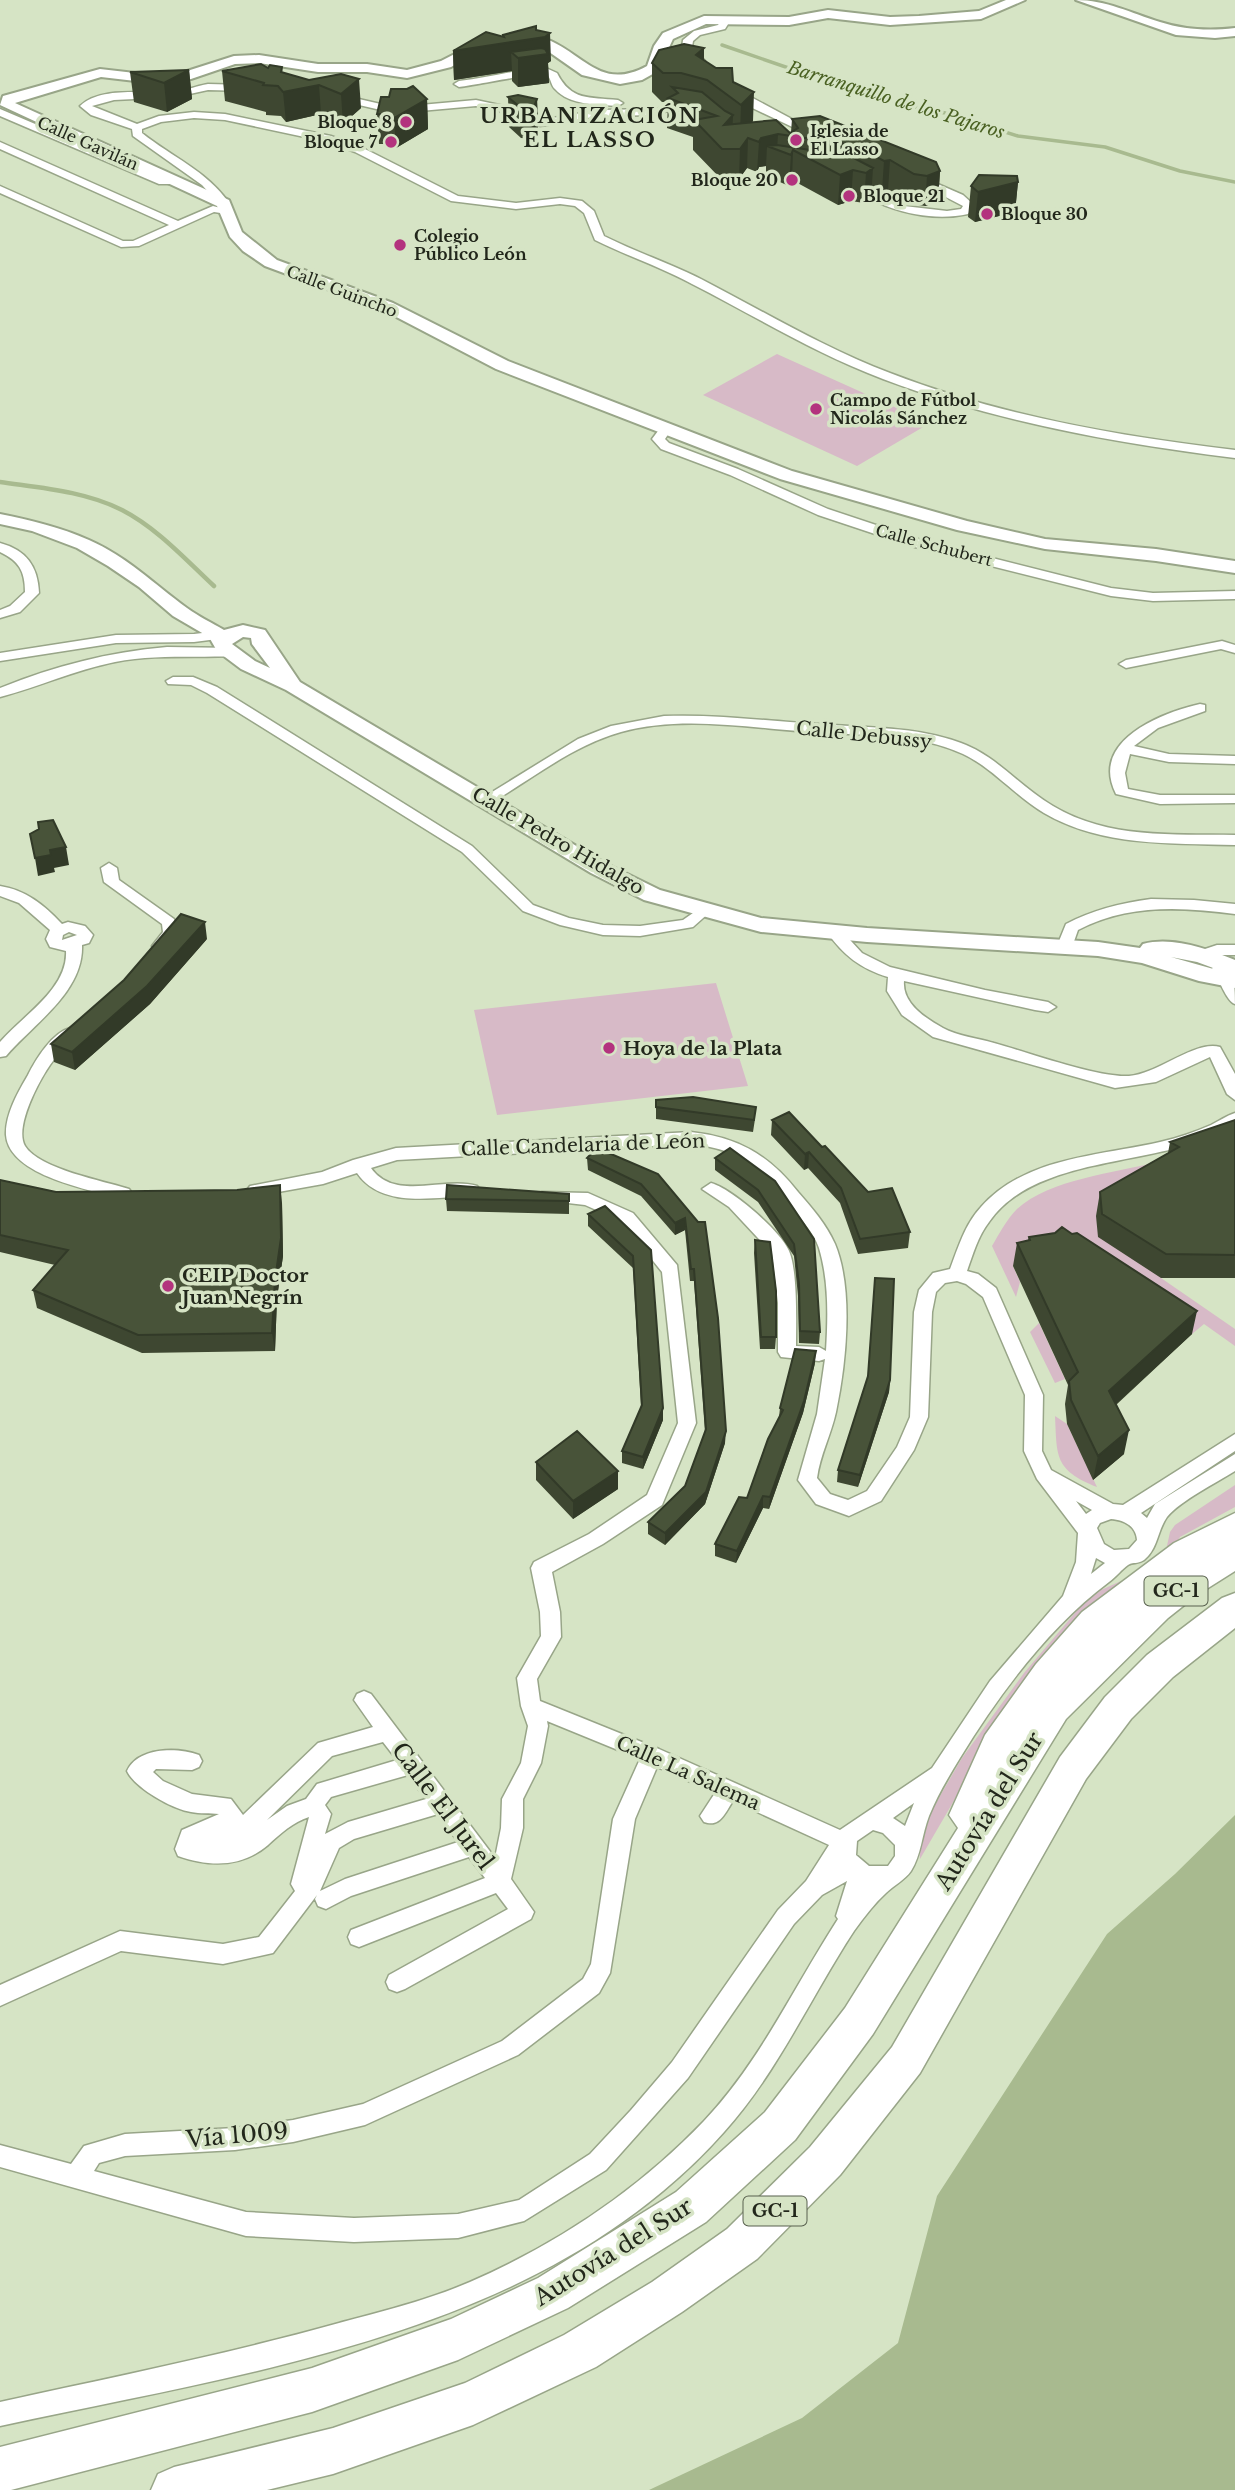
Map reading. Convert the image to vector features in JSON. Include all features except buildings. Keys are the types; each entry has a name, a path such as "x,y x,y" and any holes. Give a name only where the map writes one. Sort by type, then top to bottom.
{"highway":[{"path":"946,1880 966,1821 998,1746 1049,1675 1096,1622 1146,1581 1186,1553 1235,1527"},
{"name":"Autovía del Sur","path":"0,2470 312,2390 458,2338 553,2293 691,2207 780,2126 859,2021 1054,1708 1155,1608 1184,1585 1235,1554"},
{"name":"GC-1","path":"174,2490 332,2451 473,2403 580,2350 667,2297 742,2244 825,2161 906,2060 1073,1768 1118,1709 1160,1666 1235,1608"}],"street":[{"path":"3,104 100,73 161,80 186,76 234,60 259,59 318,68 367,68 407,74 446,64 479,45 497,40 527,39 546,44 587,72 620,80 637,78 653,68 668,36 704,20 789,21 828,15 890,21 931,19 981,15 1018,0"},
{"path":"1083,0 1177,31 1220,35 1235,32"},
{"path":"725,21 722,27 697,33 688,40 687,48 716,77 750,103 825,138"},
{"path":"324,95 385,108 409,109 476,103 500,107 526,121 541,123 599,113 630,110 658,112 673,108 573,97 558,87 553,75 546,71 521,72 496,80 459,84"},
{"path":"254,88 208,87 176,94 114,97 93,101 85,106 95,113 137,127 171,117 194,115 225,117 331,139 359,149 455,199 516,206 561,201 578,203 589,212 599,238 653,259 836,355 885,376 954,400 1043,425 1130,441 1235,454"},
{"name":"Calle Gavilán","path":"3,104 175,181 225,207"},
{"path":"0,189 121,244 135,244 176,224 225,207 217,191 148,144 137,134 137,127"},
{"path":"786,132 801,128"},
{"path":"0,145 176,224"},
{"path":"844,181 901,209 947,214 964,212 969,205 959,197 910,176"},
{"name":"Calle Guincho","path":"225,207 235,234 249,248 271,262 387,306 522,373 786,475 963,526 1045,544 1156,555 1235,567"},
{"name":"Calle Schubert","path":"665,430 658,439 665,446 734,472 824,512 916,543 1111,592 1153,597 1235,595"},
{"path":"0,519 37,527 83,544 115,562 159,594 257,638 293,686"},
{"path":"0,547 18,554 33,574 32,593 15,609 0,614"},
{"name":"Calle Pedro Hidalgo","path":"159,594 180,612 227,641 248,665 293,686 598,868 652,895 761,925 1065,946 1144,956 1210,957 1233,982"},
{"path":"1126,664 1228,647 1224,639 1235,636"},
{"path":"0,657 116,639 194,638 227,641 248,652 257,638"},
{"path":"0,693 36,678 127,656 191,651 227,641"},
{"path":"173,681 193,681 212,691 467,849 528,908 565,922 603,930 640,931 688,924 703,911"},
{"path":"1200,708 1157,721 1138,734 1117,762 1117,779 1121,791 1129,795 1205,801 1235,799"},
{"name":"Calle Debussy","path":"486,800 593,737 642,723 687,720 908,735 953,745 988,760 1048,810 1086,827 1127,837 1235,840"},
{"path":"1127,749 1170,758 1235,760"},
{"path":"109,868 113,882 169,922 171,933 146,962"},
{"path":"0,891 9,891 26,901 59,930 54,935 56,943 74,945 78,957 67,980 0,1052"},
{"path":"1065,946 1071,927 1089,916 1102,913 1141,905 1186,903 1235,909"},
{"path":"835,932 842,946 879,970 896,976 989,998 1048,1007"},
{"path":"1210,957 1217,950 1235,950"},
{"name":"Calle Pedro Hidalgo","path":"1172,957 1233,982"},
{"path":"896,976 895,991 908,1011 939,1033 1115,1082 1137,1083 1205,1051 1214,1051 1235,1094"},
{"path":"61,1193 130,1193 42,1168 19,1151 14,1132 18,1112 43,1059 80,1025"},
{"path":"1122,1558 1097,1550 1044,1474 1033,1451 1034,1395 1027,1375 990,1293 972,1279 957,1275 971,1237 986,1212 1006,1191 1029,1178 1167,1147 1224,1127 1235,1119"},
{"name":"Calle Candelaria de León","path":"243,1191 278,1188 323,1178 396,1154 691,1138 715,1139 738,1146 760,1161 809,1218 828,1247 834,1300 835,1358 825,1416 809,1456 807,1480 823,1499 849,1508 874,1496 905,1450 919,1417 923,1312 928,1290 939,1278 957,1275"},
{"path":"359,1164 369,1178 393,1192 451,1188 490,1191"},
{"path":"711,1189 735,1203 782,1251 788,1352 819,1354"},
{"path":"359,1937 500,1882 512,1828 513,1799 531,1763 538,1726 531,1706 527,1678 551,1637 550,1612 541,1568 596,1539 655,1500 687,1423 671,1270 627,1217 588,1199 527,1194"},
{"path":"1071,1601 1086,1562 1087,1534 1094,1517 1118,1512 1235,1441"},
{"path":"1147,1535 1162,1509 1235,1461"},
{"path":"845,1842 847,1859 856,1870 870,1876 891,1875 904,1864 916,1820 937,1775 991,1697 1071,1601 1112,1571 1122,1558 1138,1553 1147,1542 1147,1535 1140,1522 1044,1474"},
{"name":"Calle El Jurel","path":"364,1700 523,1912 397,1982"},
{"name":"Calle La Salema","path":"531,1706 652,1755 845,1842"},
{"path":"190,1837 214,1842 238,1834 325,1749 387,1732"},
{"name":"Vía 1009","path":"75,2178 92,2154 125,2145 235,2139 293,2131 365,2115 510,2048 591,1986 602,1966 624,1819 652,1755"},
{"path":"191,1761 153,1760 138,1771 156,1787 190,1803 224,1805 233,1816 214,1828 197,1832 190,1837 186,1849 210,1857 235,1854 258,1841 298,1809 313,1805 324,1790 413,1765"},
{"path":"0,2156 246,2224 354,2230 458,2226 524,2210 598,2162 639,2118 680,2070 786,1917 814,1888 830,1858 855,1827 873,1821 937,1775"},
{"path":"711,1816 728,1791"},
{"path":"0,1996 120,1941 223,1954 265,1946 312,1885 331,1842 348,1831 442,1804"},
{"path":"288,1919 307,1872 320,1814 313,1805"},
{"path":"873,1821 900,1832 907,1849"},
{"path":"326,1899 345,1889 474,1846"},
{"path":"814,1888 856,1870"},
{"name":"Autovía del Sur","path":"843,1930 856,1870"},
{"name":"Autovía del Sur","path":"0,2414 255,2357 438,2307 513,2273 594,2229 653,2185 713,2128 768,2058 843,1930 870,1892 891,1875"}],"shaded area":[{"name":"Campo de Fútbol Nicolás Sánchez","path":"777,354 930,423 857,466 703,395"},
{"name":"Hoya de la Plata","path":"716,983 748,1086 497,1115 474,1010"},
{"path":"1157,1162 1161,1278 1235,1329 1235,1346 1204,1324 1192,1334 1073,1257 1013,1266 1020,1282 1016,1297 992,1246 1017,1209 1031,1199 1084,1178"},
{"path":"1039,1323 1065,1379 1055,1383 1030,1332"},
{"path":"1055,1416 1067,1424 1097,1487 1065,1468 1056,1442"},
{"path":"1235,1485 1235,1507 1180,1537 1169,1555 973,1768 920,1859 918,1834 962,1758 1024,1673 1080,1607 1101,1590 1139,1573 1165,1555 1170,1532 1175,1525"},
{"path":"1235,1815 1235,2490 649,2490 802,2418 898,2343 937,2196 1107,1934 1175,1874"}],"waterway":[{"name":"Barranquillo de los Pajaros","path":"722,45 809,75 849,82 899,104 945,113 1018,136 1105,147 1180,171 1235,182"},
{"path":"0,482 78,494 122,510 159,535 214,586"}],"place":[{"name":"Bloque 8","path":"406,122"},
{"name":"Iglesia de El Lasso","path":"796,140"},
{"name":"Bloque 7","path":"391,142"},
{"name":"Bloque 20","path":"792,180"},
{"name":"Bloque 21","path":"849,196"},
{"name":"Bloque 30","path":"987,214"},
{"name":"Colegio Público León","path":"400,245"},
{"name":"Campo de Fútbol Nicolás Sánchez","path":"816,409"},
{"name":"Hoya de la Plata","path":"609,1048"},
{"name":"CEIP Doctor Juan Negrín","path":"168,1286"}],"district":[{"name":"URBANIZACIÓN EL LASSO","path":"590,128"}]}
